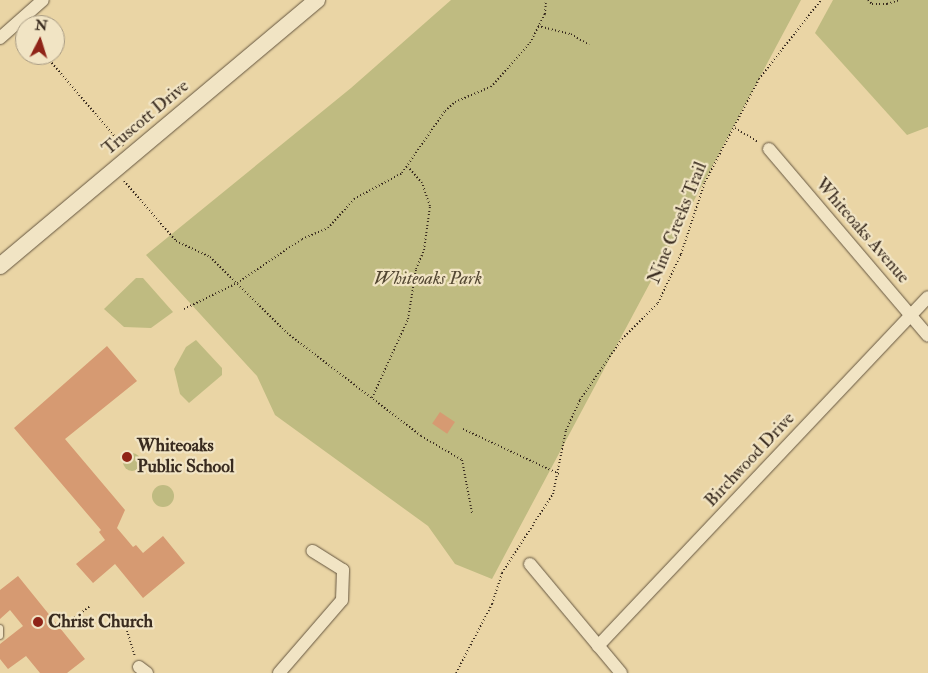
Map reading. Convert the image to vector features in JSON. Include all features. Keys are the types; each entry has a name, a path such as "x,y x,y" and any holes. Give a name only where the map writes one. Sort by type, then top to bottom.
{"street":[{"name":"Truscott Drive","path":"0,266 317,0"},
{"path":"0,38 41,1"},
{"name":"Whiteoaks Avenue","path":"769,149 928,336"},
{"name":"Birchwood Drive","path":"598,646 928,297"},
{"path":"279,673 342,600 343,570 312,551"},
{"path":"530,564 621,673"}],"lane":[{"path":"0,628 0,636"}],"path":[{"path":"184,309 237,283 302,239 328,228 354,199 387,184 408,167 445,111 455,102 491,87 530,43 538,26 546,0"},
{"name":"Nine Creeks Trail","path":"456,673 492,604 502,573 553,494 559,474 566,430 580,400 622,339 658,303 681,254 705,182 759,79 821,0"},
{"path":"868,0 880,4 899,0"},
{"path":"538,26 571,34 589,45"},
{"path":"54,65 126,150 122,177 127,186 176,241 210,257 287,333 421,436 462,460 472,514"},
{"path":"735,128 769,149"},
{"path":"372,398 408,320 416,269 424,250 430,206 422,183 408,167"},
{"path":"463,429 559,474"},
{"path":"60,628 90,606"},
{"path":"125,624 143,670"}],"green space":[{"name":"Whiteoaks Park","path":"451,0 801,0 492,579 455,564 428,526 275,415 257,376 146,255 351,88"},
{"path":"833,0 928,0 928,127 907,135 815,33"},
{"path":"136,278 143,278 173,312 151,328 124,327 104,309"},
{"path":"196,340 222,368 222,375 189,403 180,394 174,369 186,347"},
{"path":"132,453 138,456 141,462 138,468 132,471 126,468 123,462 126,456"},
{"path":"159,485 167,485 174,492 174,500 167,507 159,507 152,500 152,492"}],"building":[{"path":"107,346 137,381 65,439 125,510 117,528 133,547 136,545 143,553 163,536 185,563 143,598 115,564 93,583 76,564 105,540 99,532 101,530 14,428"},
{"path":"440,412 455,422 447,434 432,424"},
{"name":"Christ Church","path":"18,576 85,659 67,673 40,673 26,656 8,669 0,659 0,644 23,626 10,610 0,619 0,590"}],"place":[{"name":"Whiteoaks Public School","path":"127,457"},
{"name":"Christ Church","path":"38,622"}]}
